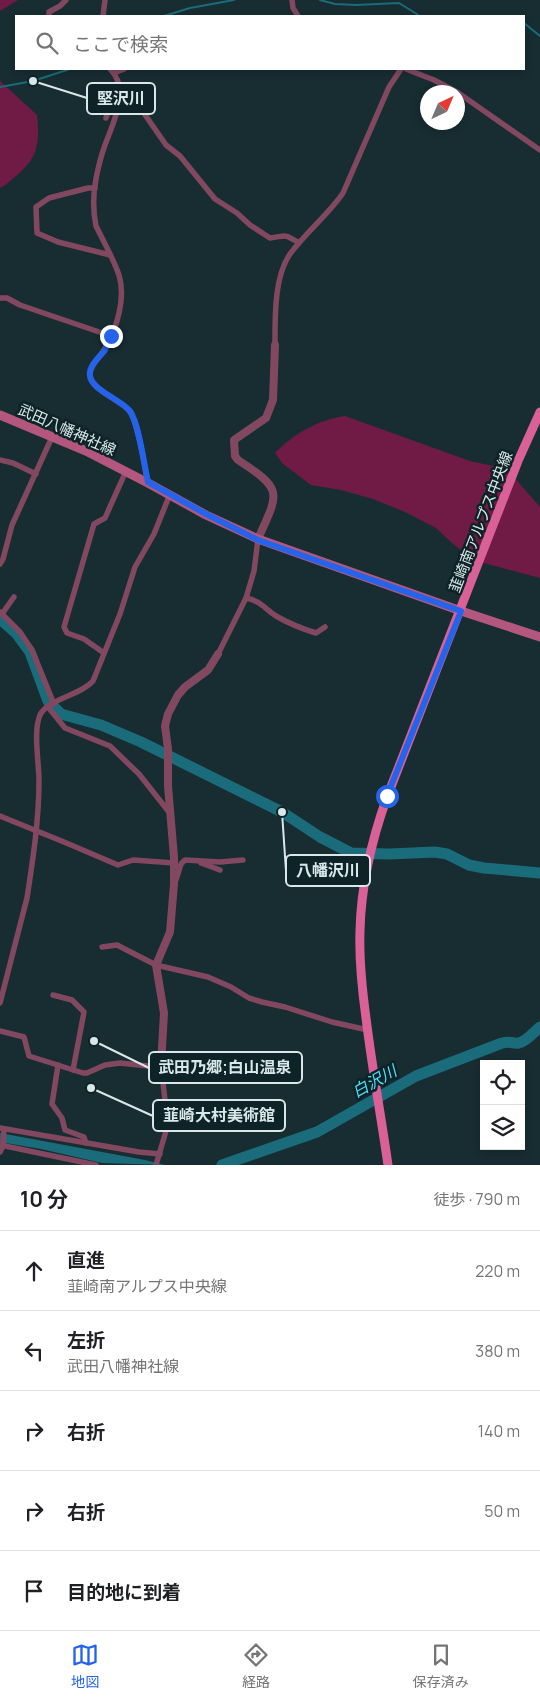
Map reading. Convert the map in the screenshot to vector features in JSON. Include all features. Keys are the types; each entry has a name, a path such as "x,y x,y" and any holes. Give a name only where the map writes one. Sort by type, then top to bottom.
{"main road":[{"name":"韮崎南アルプス中央線","path":"388,1165 375,1089 360,962 360,929 365,888 376,832 387,796 461,611 518,461 540,412"},
{"name":"武田八幡神社線","path":"0,414 86,451 258,540 540,637"}],"street":[{"path":"49,15 50,12 66,0"},
{"path":"103,15 105,0"},
{"path":"292,0 298,15"},
{"path":"156,1165 166,1130 166,1109 161,1065 164,1013 156,965 170,932 174,884 169,812 168,749 165,726 171,706 185,687 208,670 246,598 254,570 258,540 274,501 274,490 268,481 235,456 234,440 266,418 273,400 275,314 284,266 299,243 344,193 389,87 400,70"},
{"path":"409,70 457,92 540,150"},
{"path":"112,71 120,86 130,94 166,145 180,156 215,199 270,238 286,235 299,243"},
{"path":"106,118 113,94 120,86"},
{"path":"120,86 116,116 104,148 95,188 94,217 96,226 119,275 121,303 111,336 91,368 90,376 94,386 119,401 131,413 136,426 148,482"},
{"path":"95,188 88,188 44,200 36,207 37,233 58,242 110,255"},
{"path":"0,298 7,298 20,305 111,336"},
{"path":"0,564 12,525 52,437"},
{"path":"0,460 13,463 36,474"},
{"path":"104,653 84,639 68,632 64,627 94,524 105,518 126,472"},
{"path":"0,1002 27,898 36,831 39,780 37,745 39,716 60,699 88,687 94,681 120,614 135,567 154,534 170,494"},
{"path":"14,597 1,613 20,632 32,650 51,705 65,728 110,746 140,774 169,812"},
{"path":"246,598 257,600 277,616 309,631 316,633 325,627"},
{"path":"0,816 118,866 133,860 174,863"},
{"path":"174,884 181,864 185,860 220,862 243,860"},
{"path":"194,860 220,870"},
{"path":"102,947 117,945 156,965 208,977 231,987 249,998 285,1006 332,1022 368,1030"},
{"path":"52,995 72,1000 84,1012 73,1070"},
{"path":"0,1031 24,1037 29,1056 87,1073 104,1065 120,1063 148,1066 161,1065"},
{"path":"58,1065 52,1104 62,1118 65,1130 84,1138 86,1143"},
{"path":"0,1152 2,1129 159,1155"},
{"path":"2,1146 96,1165"}],"shaded area":[{"path":"0,0 18,0 0,11"},
{"path":"0,81 37,115 38,134 36,149 29,163 0,188"},
{"path":"345,416 470,461 502,468 513,476 540,507 540,578 476,561 453,544 436,528 405,512 373,499 341,490 311,485 283,464 275,453 307,428 326,420"}],"water":[{"path":"0,1133 165,1165 102,1163 0,1142"}],"waterway":[{"path":"167,15 190,8 234,0"},
{"path":"320,0 335,4 356,5 399,3 418,15"},
{"path":"525,24 540,36"},
{"path":"0,87 33,81 67,70"},
{"path":"0,619 16,633 30,652 48,701 61,714 101,725 141,742 282,812 320,837 351,853 435,852 447,854 469,865 540,873"},
{"name":"白沢川","path":"222,1165 317,1132 416,1076 502,1043 522,1042 540,1027"}],"place":[{"name":"堅沢川","path":"33,81"},
{"name":"八幡沢川","path":"282,812"},
{"name":"武田乃郷;白山温泉","path":"94,1041"},
{"name":"韮崎大村美術館","path":"91,1088"}],"route":[{"path":"111,336 91,368 90,376 94,386 114,398 131,413 136,426 148,482 258,540 461,611 387,796"}]}
